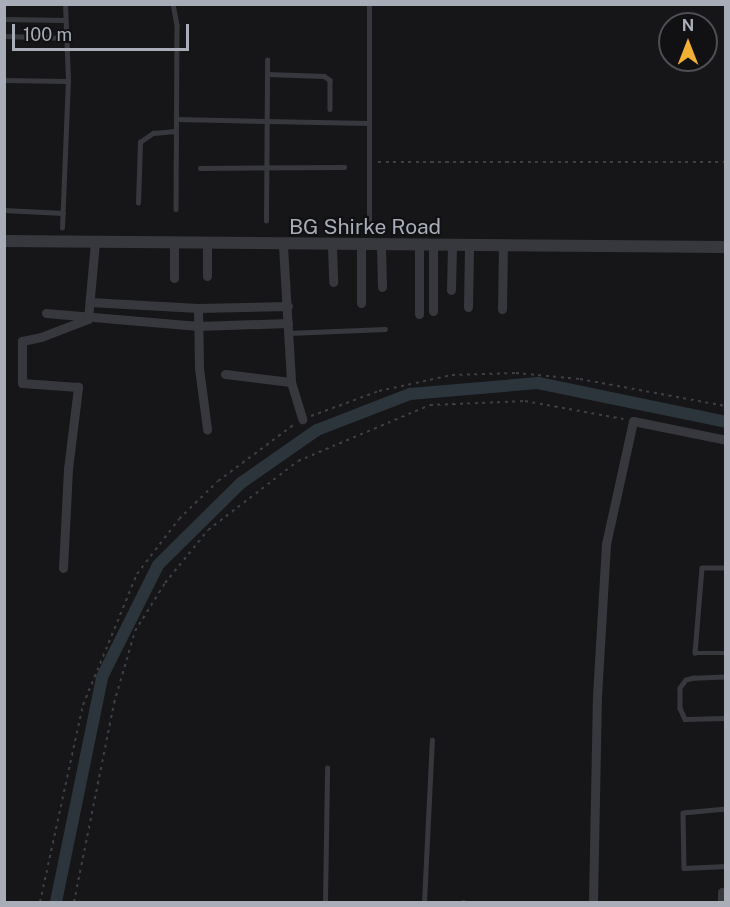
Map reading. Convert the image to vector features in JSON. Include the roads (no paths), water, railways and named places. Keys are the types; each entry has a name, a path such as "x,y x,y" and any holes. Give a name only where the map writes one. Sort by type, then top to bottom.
{"street":[{"name":"BG Shirke Road","path":"4,241 283,246 726,247"},
{"path":"88,319 95,242"},
{"path":"174,243 174,278"},
{"path":"207,244 207,276"},
{"path":"283,246 291,382 302,419"},
{"path":"332,246 333,282"},
{"path":"361,246 361,303"},
{"path":"381,246 382,286"},
{"path":"419,247 419,314"},
{"path":"433,311 434,247"},
{"path":"451,290 452,247"},
{"path":"468,307 469,247"},
{"path":"502,309 503,247"},
{"path":"90,302 198,308 288,306"},
{"path":"198,308 199,368 207,429"},
{"path":"46,313 88,319 198,326 288,328"},
{"path":"63,568 68,469 78,387 22,383 22,341 41,337 88,319"},
{"path":"225,374 291,382"},
{"path":"593,903 597,696 606,544 633,421 726,440"},
{"path":"722,892 722,903"}],"lane":[{"path":"62,228 68,81 65,4"},
{"path":"173,4 177,25 176,209"},
{"path":"369,4 369,230"},
{"path":"4,19 64,20"},
{"path":"4,36 66,38"},
{"path":"266,220 267,60"},
{"path":"267,74 324,76 330,80 330,109"},
{"path":"4,80 68,81"},
{"path":"176,119 369,123"},
{"path":"138,203 140,142 153,134 175,131"},
{"path":"200,168 344,167"},
{"path":"4,210 63,213"},
{"path":"288,328 385,330"},
{"path":"726,568 702,568 695,653 726,653"},
{"path":"726,677 694,678 686,680 680,688 680,708 685,719 726,718"},
{"path":"424,903 432,740"},
{"path":"325,903 327,768"},
{"path":"726,809 683,813 684,868 726,866"}],"waterway":[{"path":"56,902 102,677 158,565 241,483 317,430 410,394 538,383 726,422"}]}
